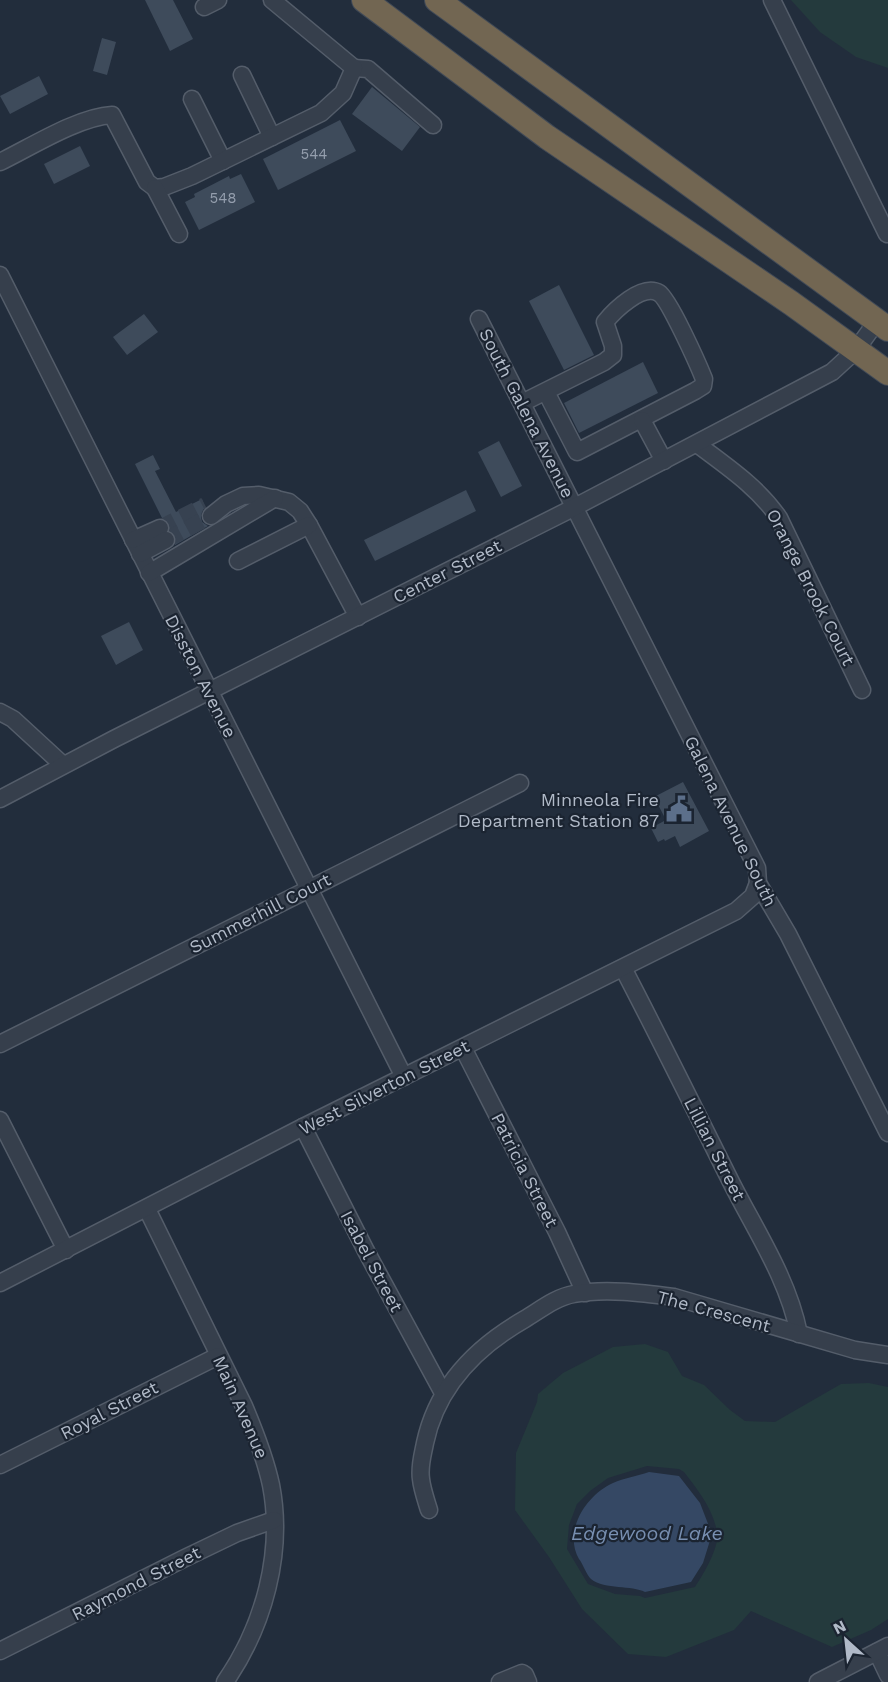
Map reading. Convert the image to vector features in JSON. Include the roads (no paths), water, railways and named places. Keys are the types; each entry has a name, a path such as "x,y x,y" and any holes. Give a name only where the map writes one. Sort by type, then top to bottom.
{"highway":[{"path":"364,0 547,137 888,373"},
{"path":"437,0 883,325"}],"street":[{"path":"272,0 354,68 368,69 433,125"},
{"path":"772,0 887,234"},
{"path":"155,188 164,187 192,176 321,113 343,93 354,68"},
{"path":"242,75 272,137"},
{"path":"192,99 222,161"},
{"path":"0,162 73,126 98,116 112,115 147,182 155,188 179,234"},
{"name":"Disston Avenue","path":"0,275 404,1077"},
{"path":"522,403 604,362 613,355 613,346 605,322 627,300 648,290 659,293 674,315 704,379 703,386 695,392 577,452 546,392"},
{"name":"South Galena Avenue","path":"479,319 575,507"},
{"name":"Center Street","path":"0,799 575,507 832,372 883,325"},
{"path":"642,420 663,461"},
{"name":"Orange Brook Court","path":"697,444 768,501 779,518 862,690"},
{"path":"208,510 243,496 259,495 289,502 300,511 309,525 358,617"},
{"path":"150,573 275,498"},
{"name":"Galena Avenue South","path":"575,507 757,868 758,882 788,934 888,1133"},
{"path":"238,561 309,525"},
{"path":"137,547 163,534"},
{"path":"1,708 63,765"},
{"name":"Summerhill Court","path":"0,1044 520,783"},
{"name":"West Silverton Street","path":"0,1283 303,1127 736,911 753,896 758,882"},
{"name":"Lillian Street","path":"623,968 777,1268 791,1302 799,1334"},
{"name":"Patricia Street","path":"463,1048 557,1232 585,1293"},
{"path":"0,1120 66,1250"},
{"name":"Isabel Street","path":"303,1127 366,1251 443,1393"},
{"name":"Main Avenue","path":"147,1209 258,1438 271,1488 274,1520 272,1563 264,1602 251,1638 225,1682"},
{"name":"The Crescent","path":"429,1510 421,1478 421,1463 433,1416 443,1393 465,1364 487,1344 563,1297 585,1293 646,1293 674,1297 855,1350 888,1355"},
{"name":"Royal Street","path":"0,1465 219,1356"},
{"name":"Raymond Street","path":"0,1651 195,1553 237,1533 274,1520"},
{"path":"818,1682 882,1649 888,1675"},
{"path":"500,1682 525,1678"}],"water":[{"name":"Edgewood Lake","path":"649,1472 679,1476 700,1503 712,1534 703,1563 691,1582 645,1592 604,1585 591,1579 575,1548 574,1537 580,1515 586,1505 603,1489 617,1481"}],"tunnel":[{"path":"160,528 205,505"},
{"path":"166,540 211,516"}],"place":[{"name":"Minneola Fire Department Station 87","path":"679,809"}]}
